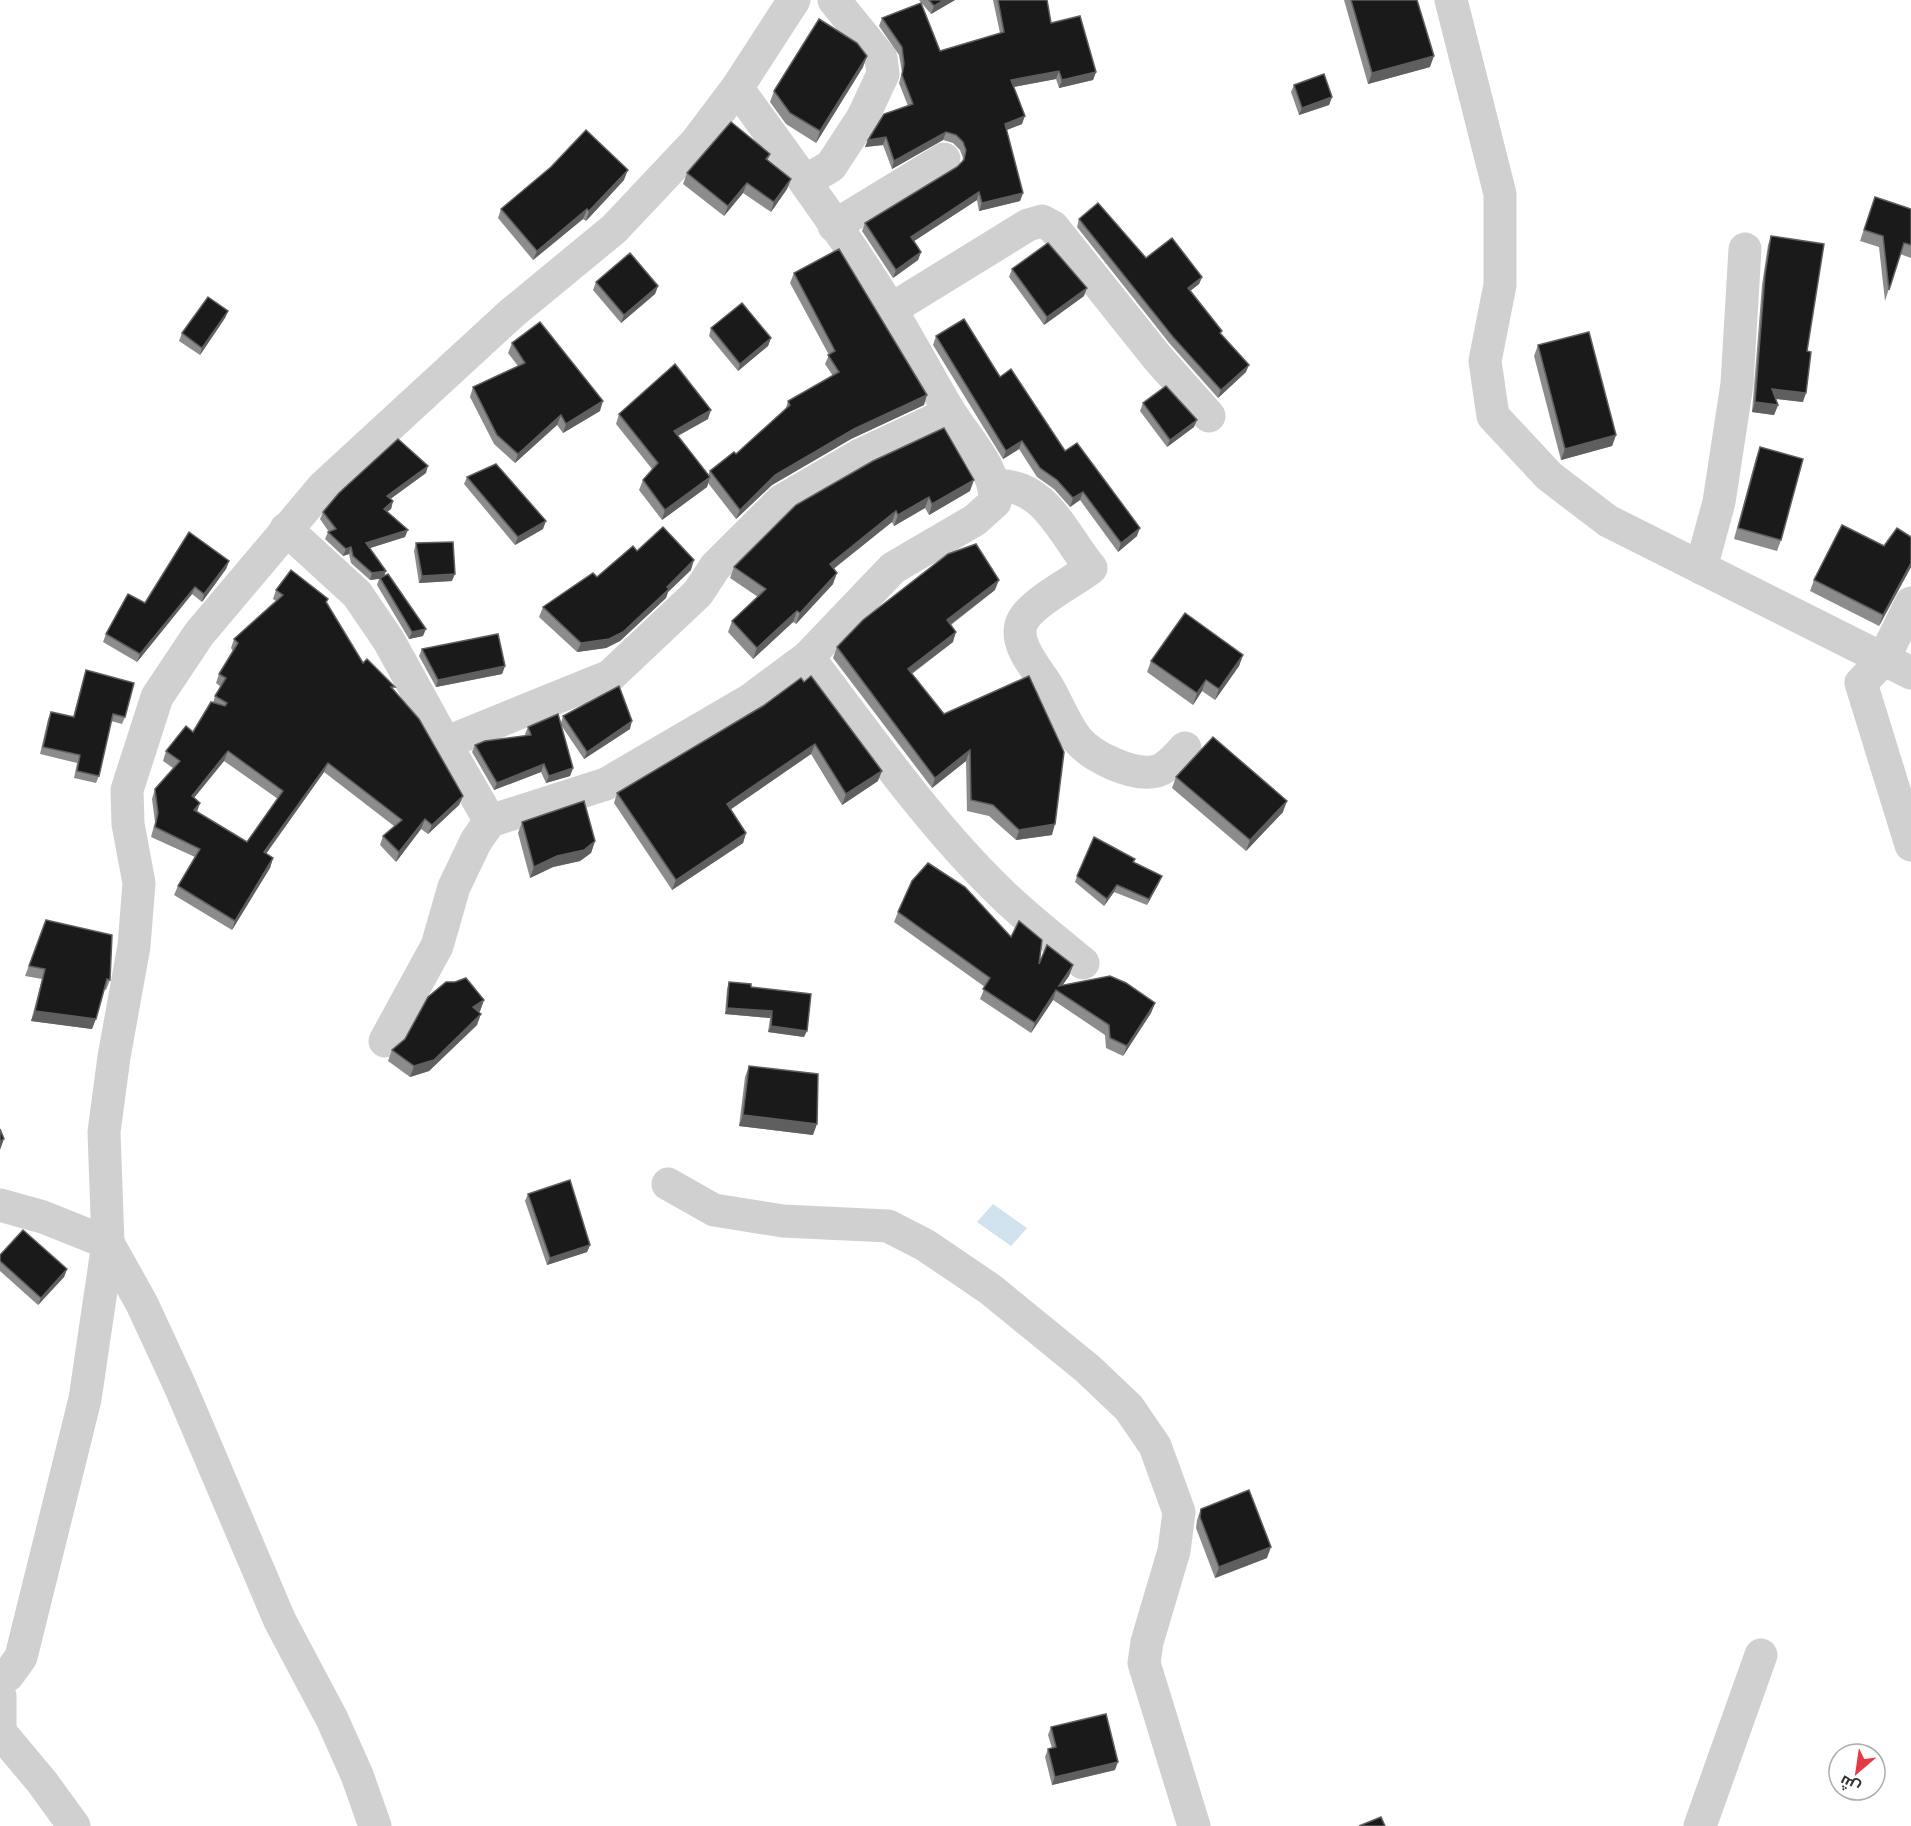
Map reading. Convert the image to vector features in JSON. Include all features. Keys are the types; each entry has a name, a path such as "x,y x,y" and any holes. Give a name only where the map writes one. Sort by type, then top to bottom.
{"street":[{"path":"0,1677 8,1676 21,1657 85,1399 108,1243 104,1132 114,1057 134,946 138,883 128,824 127,790 157,697 199,634 323,487 512,313 614,229 698,141 737,88 794,0"},
{"path":"806,181 831,166 863,117 883,74 881,58 834,0"},
{"path":"1451,0 1500,194 1500,285 1485,361 1493,416 1549,476 1608,521 1897,667"},
{"path":"385,1041 437,946 454,887 476,841 490,821 606,784 750,700 808,657 893,568 988,510 995,501 995,486 978,452 950,413 890,310 806,181 737,88"},
{"path":"834,226 944,159"},
{"path":"890,310 1028,225 1042,221 1053,227 1156,356 1209,416"},
{"path":"1701,568 1719,502 1737,384 1745,249"},
{"path":"445,743 610,676 698,593 715,567 781,501 860,455 950,413"},
{"path":"995,486 1013,486 1043,503 1091,568 1068,586 1034,605 1024,617 1020,631 1025,648 1077,738 1094,752 1113,762 1150,771 1158,770 1168,764 1185,748"},
{"path":"286,529 357,594 389,641 490,821"},
{"path":"1897,667 1911,603"},
{"path":"808,657 898,775 955,844 1003,895 1083,963"},
{"path":"1897,667 1861,683 1911,845"},
{"path":"668,1184 714,1210 783,1221 843,1222 888,1226 925,1245 990,1289 1088,1369 1129,1408 1155,1446 1179,1512 1174,1551 1147,1642 1144,1663 1194,1826"},
{"path":"0,1205 43,1216 108,1243 142,1304 180,1386 280,1621 333,1719 357,1774 375,1826"},
{"path":"1700,1826 1761,1655"},
{"path":"0,1696 0,1734 42,1782 74,1826"}],"water":[{"path":"993,1204 1027,1228 1011,1246 977,1222"}],"building":[{"path":"929,0 944,0 934,6"},
{"path":"998,0 1047,0 1051,23 1080,16 1096,72 1062,80 1059,71 1011,80 1025,116 1005,124 1023,193 982,203 979,192 911,237 921,252 896,270 865,223 957,167 964,160 966,150 963,142 956,135 946,132 894,161 886,137 868,140 884,114 913,104 902,75 904,64 902,47 882,18 921,3 940,51 1004,32"},
{"path":"1351,0 1417,0 1434,56 1372,73"},
{"path":"819,19 857,43 867,56 820,131 790,113 774,91"},
{"path":"1324,74 1332,97 1302,108 1294,85"},
{"path":"731,122 770,154 766,159 791,179 774,202 747,183 728,206 687,173"},
{"path":"586,130 628,170 589,211 587,209 537,251 501,209 551,167"},
{"path":"1875,197 1911,209 1911,245 1904,243 1889,290 1883,236 1864,230"},
{"path":"1098,203 1146,258 1172,238 1202,277 1188,288 1222,331 1220,333 1249,365 1221,390 1173,337 1079,219"},
{"path":"1771,236 1824,244 1807,351 1811,352 1806,393 1772,389 1778,405 1755,402 1765,275"},
{"path":"1048,243 1087,288 1047,317 1012,269"},
{"path":"839,249 927,395 854,429 775,475 740,510 710,471 734,452 736,454 790,405 788,401 839,372 828,355 835,351 794,273"},
{"path":"630,253 658,286 624,315 596,282"},
{"path":"208,297 228,311 202,348 182,333"},
{"path":"742,303 771,338 740,364 711,328"},
{"path":"964,319 1000,377 1011,369 1065,451 1077,443 1140,528 1121,543 1083,492 1073,498 1057,480 1040,468 1022,441 1006,451 936,336"},
{"path":"540,322 603,401 566,424 561,415 518,454 497,435 473,387 525,363 512,343"},
{"path":"1589,332 1616,435 1565,449 1538,345"},
{"path":"675,364 711,410 674,431 710,477 665,510 643,480 658,463 619,414"},
{"path":"1166,386 1197,420 1170,440 1143,403"},
{"path":"944,428 974,480 932,504 929,497 898,515 896,511 830,564 837,573 800,613 797,611 757,648 732,621 766,589 734,567 796,505 873,461"},
{"path":"398,439 428,466 387,496 393,501 384,509 408,530 366,543 386,571 372,573 353,556 351,547 346,549 328,532 336,529 323,512 339,493"},
{"path":"1760,447 1803,459 1781,540 1738,528"},
{"path":"496,464 546,521 518,537 467,477"},
{"path":"1842,525 1884,546 1897,528 1911,537 1911,563 1883,615 1814,580"},
{"path":"663,527 694,560 667,587 669,589 623,632 609,639 581,643 543,607 593,573 597,577 633,546 637,551"},
{"path":"189,532 229,561 204,594 195,587 140,654 106,634 128,594 145,603"},
{"path":"453,542 455,574 422,576 416,543"},
{"path":"976,544 999,580 947,620 956,632 908,669 944,714 1029,676 1064,752 1055,824 1019,830 993,805 971,800 970,750 935,778 837,647 863,620 948,554"},
{"path":"291,570 328,599 326,602 363,663 367,659 395,687 391,687 419,719 463,796 432,825 425,819 399,852 383,836 402,820 328,763 264,852 273,858 235,921 178,886 200,849 155,827 158,813 155,789 180,761 166,751 186,726 193,732 211,702 225,706 227,703 215,696 226,678 219,674 238,643 234,639 283,595 276,590","holes":["228,751 283,791 247,842 194,810 200,803 192,796"]},
{"path":"388,574 426,629 412,632 380,578"},
{"path":"1185,613 1243,655 1219,689 1206,680 1197,693 1151,661"},
{"path":"498,634 505,666 438,680 422,649"},
{"path":"86,670 134,683 125,717 113,714 99,776 77,771 80,755 43,747 51,712 74,717"},
{"path":"811,676 882,771 846,794 815,744 727,804 746,833 676,880 617,793 763,706 801,678 804,682"},
{"path":"619,686 632,721 587,752 563,716"},
{"path":"558,714 573,768 549,776 544,764 497,783 475,745 485,741 531,735 528,727"},
{"path":"1213,737 1287,801 1250,840 1176,777"},
{"path":"584,801 595,841 584,850 557,856 534,867 522,822"},
{"path":"1094,837 1135,859 1133,862 1162,876 1149,899 1117,885 1107,899 1077,876"},
{"path":"928,863 965,887 1011,937 1019,921 1042,940 1039,964 1047,945 1073,965 1059,986 1110,976 1126,983 1155,1003 1127,1046 1110,1038 1109,1025 1056,990 1035,1023 983,989 990,978 898,912 912,881"},
{"path":"46,920 112,935 110,980 107,979 96,1019 35,1011 45,969 29,966"},
{"path":"466,978 484,1000 473,1007 481,1014 434,1060 414,1066 392,1050 405,1039 428,997 446,982"},
{"path":"729,982 811,994 807,1031 771,1026 772,1011 727,1008"},
{"path":"749,1066 818,1074 817,1124 743,1115"},
{"path":"0,1129 4,1139 0,1141"},
{"path":"570,1180 590,1245 550,1258 528,1194"},
{"path":"23,1230 67,1269 41,1298 0,1261 0,1255"},
{"path":"1249,1490 1271,1547 1219,1567 1200,1517 1201,1509"},
{"path":"1106,1714 1118,1762 1055,1777 1048,1749 1056,1747 1051,1727"},
{"path":"1381,1817 1385,1826 1359,1826"}]}
